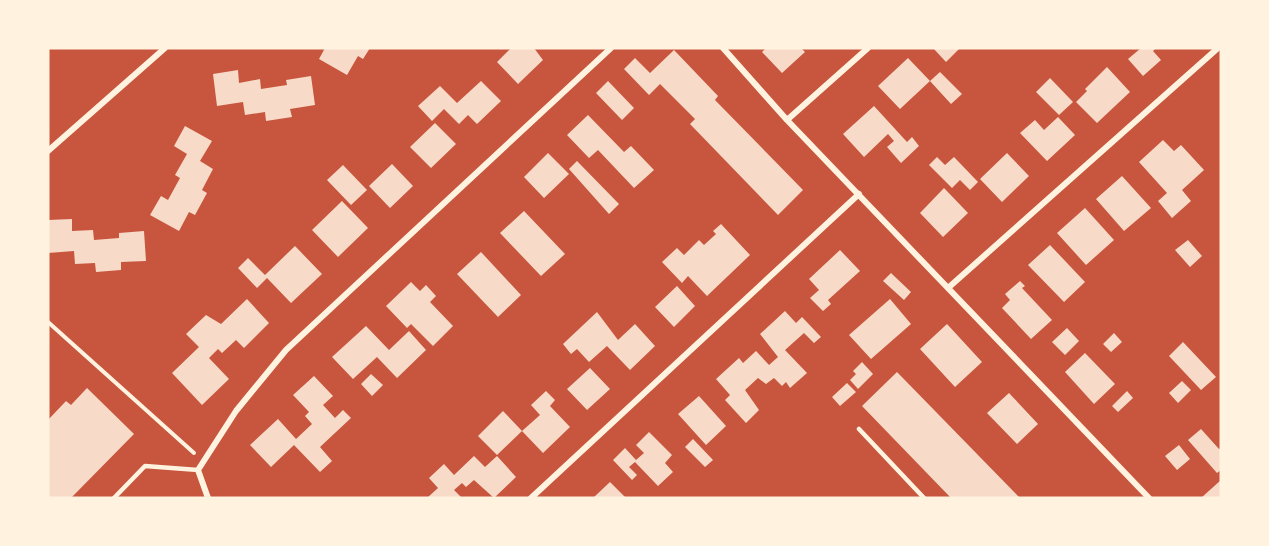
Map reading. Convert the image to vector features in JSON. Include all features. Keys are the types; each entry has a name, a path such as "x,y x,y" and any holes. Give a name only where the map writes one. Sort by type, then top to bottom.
{"street":[{"path":"48,151 165,48"},
{"path":"208,498 198,470 236,411 286,350 611,48"},
{"path":"723,48 787,120 1149,498"},
{"path":"787,120 868,48"},
{"path":"948,288 1218,48"},
{"path":"531,498 859,194"}],"lane":[{"path":"859,429 924,498"},
{"path":"114,498 145,466 198,470"}],"path":[{"path":"48,322 204,462"}],"building":[{"path":"325,48 370,48 363,59 358,56 347,75 319,59"},
{"path":"511,48 534,48 543,60 518,84 497,62"},
{"path":"766,48 801,48 805,52 782,73 762,52"},
{"path":"933,48 960,48 946,62"},
{"path":"1141,48 1156,48 1153,51 1161,60 1143,76 1128,59"},
{"path":"674,50 718,96 715,100 803,190 778,215 690,124 695,119 660,84 649,95 624,69 635,58 650,73"},
{"path":"908,58 930,81 900,109 878,86"},
{"path":"1107,67 1130,92 1097,123 1076,102 1087,91 1085,89"},
{"path":"238,70 239,83 260,79 261,89 287,85 286,80 311,76 315,105 290,109 292,117 266,121 265,112 245,115 243,102 217,106 213,74"},
{"path":"940,72 962,94 951,104 930,81"},
{"path":"1050,78 1073,102 1059,115 1036,92"},
{"path":"481,81 501,101 477,124 468,115 459,124 444,109 432,121 418,106 440,86 457,103"},
{"path":"608,81 634,108 622,120 596,93"},
{"path":"874,106 907,142 912,137 919,146 901,163 887,147 894,141 888,134 864,157 843,134"},
{"path":"588,115 624,152 631,146 654,170 634,188 598,150 589,158 567,135"},
{"path":"1058,117 1075,135 1047,161 1020,133 1035,120 1044,130"},
{"path":"435,123 456,144 431,168 410,147"},
{"path":"185,126 212,141 200,161 213,169 202,190 207,193 195,215 189,212 179,231 150,215 161,196 168,200 180,178 175,175 187,154 174,146"},
{"path":"1163,140 1174,151 1181,145 1204,170 1182,190 1191,201 1172,218 1158,201 1167,193 1139,162"},
{"path":"548,153 569,174 544,198 524,177"},
{"path":"1007,153 1029,176 1002,202 980,179"},
{"path":"937,157 945,165 954,157 978,182 970,190 960,180 952,188 929,165"},
{"path":"577,161 619,204 609,214 569,169"},
{"path":"392,164 413,186 390,208 369,186"},
{"path":"343,165 367,190 351,205 327,180"},
{"path":"1122,176 1151,208 1124,231 1096,199"},
{"path":"944,188 968,213 943,237 920,213"},
{"path":"342,201 368,228 338,257 312,230"},
{"path":"1085,208 1114,240 1086,265 1057,233"},
{"path":"524,211 565,254 541,276 500,233"},
{"path":"72,219 72,231 93,230 94,240 119,238 119,233 144,231 146,261 121,262 121,270 96,272 95,263 75,264 74,251 48,253 48,220"},
{"path":"721,224 750,255 707,296 688,276 682,283 662,262 677,248 684,255 699,240 704,245 716,234 713,231"},
{"path":"1188,240 1202,256 1190,267 1175,250"},
{"path":"1050,245 1085,282 1064,302 1028,265"},
{"path":"295,246 322,274 291,303 267,278 257,288 238,268 248,258 265,275"},
{"path":"840,250 860,271 828,300 831,304 823,311 810,298 819,290 809,279"},
{"path":"481,252 521,295 498,317 457,274"},
{"path":"891,273 911,292 904,300 883,281"},
{"path":"1020,281 1025,286 1022,288 1052,320 1031,339 1002,308 1010,300 1005,294"},
{"path":"411,282 420,291 426,285 436,296 430,302 453,326 433,346 411,324 407,328 386,306"},
{"path":"677,286 695,306 674,327 655,307"},
{"path":"247,299 269,323 244,348 236,340 222,353 218,349 209,358 229,379 202,405 172,373 199,347 186,334 206,315 221,324"},
{"path":"890,299 911,324 871,359 849,335"},
{"path":"785,311 796,323 802,317 821,337 814,343 804,333 785,350 807,373 790,388 786,382 782,386 774,378 766,384 758,378 745,390 759,410 746,423 725,400 730,395 716,379 739,358 743,363 756,351 769,365 778,357 760,334"},
{"path":"597,312 618,340 635,324 655,346 630,370 607,346 589,362 577,349 571,354 563,344"},
{"path":"947,324 982,362 955,387 920,349"},
{"path":"366,326 389,350 409,331 426,350 397,378 377,357 353,379 332,357"},
{"path":"1067,328 1079,341 1065,355 1052,342"},
{"path":"1114,333 1122,342 1111,352 1103,344"},
{"path":"1183,342 1216,377 1201,390 1169,356"},
{"path":"1085,353 1115,384 1094,404 1065,372"},
{"path":"862,362 873,374 858,389 850,380 856,374 853,371"},
{"path":"590,368 610,389 587,410 567,389"},
{"path":"897,372 1020,498 951,498 862,406"},
{"path":"371,374 383,385 372,396 361,384"},
{"path":"314,376 333,396 323,405 335,418 343,410 351,418 320,447 332,461 320,472 294,445 271,467 250,445 278,419 296,439 312,424 305,416 309,412 293,395"},
{"path":"1182,381 1191,390 1178,403 1169,393"},
{"path":"847,383 856,392 840,406 832,397"},
{"path":"87,388 134,434 71,498 48,498 48,420 66,401 71,405"},
{"path":"546,391 555,400 550,406 570,427 543,453 522,431 540,415 531,405"},
{"path":"1127,391 1133,398 1118,412 1112,406"},
{"path":"1009,393 1038,424 1017,444 987,413"},
{"path":"699,396 726,426 706,445 678,414"},
{"path":"503,411 522,431 497,455 478,436"},
{"path":"1201,429 1219,449 1221,448 1221,470 1217,473 1188,440"},
{"path":"649,432 672,455 665,463 673,472 658,486 635,462 629,467 637,475 632,480 613,460 625,448 636,460 644,453 636,445"},
{"path":"693,439 713,460 705,467 685,447"},
{"path":"1179,445 1190,459 1177,470 1165,456"},
{"path":"474,456 485,467 497,456 516,477 494,498 474,480 466,487 462,483 454,490 462,498 427,498 438,488 429,478 444,464 454,475"},
{"path":"1221,480 1221,498 1201,498"},
{"path":"610,482 626,498 593,498"}]}
